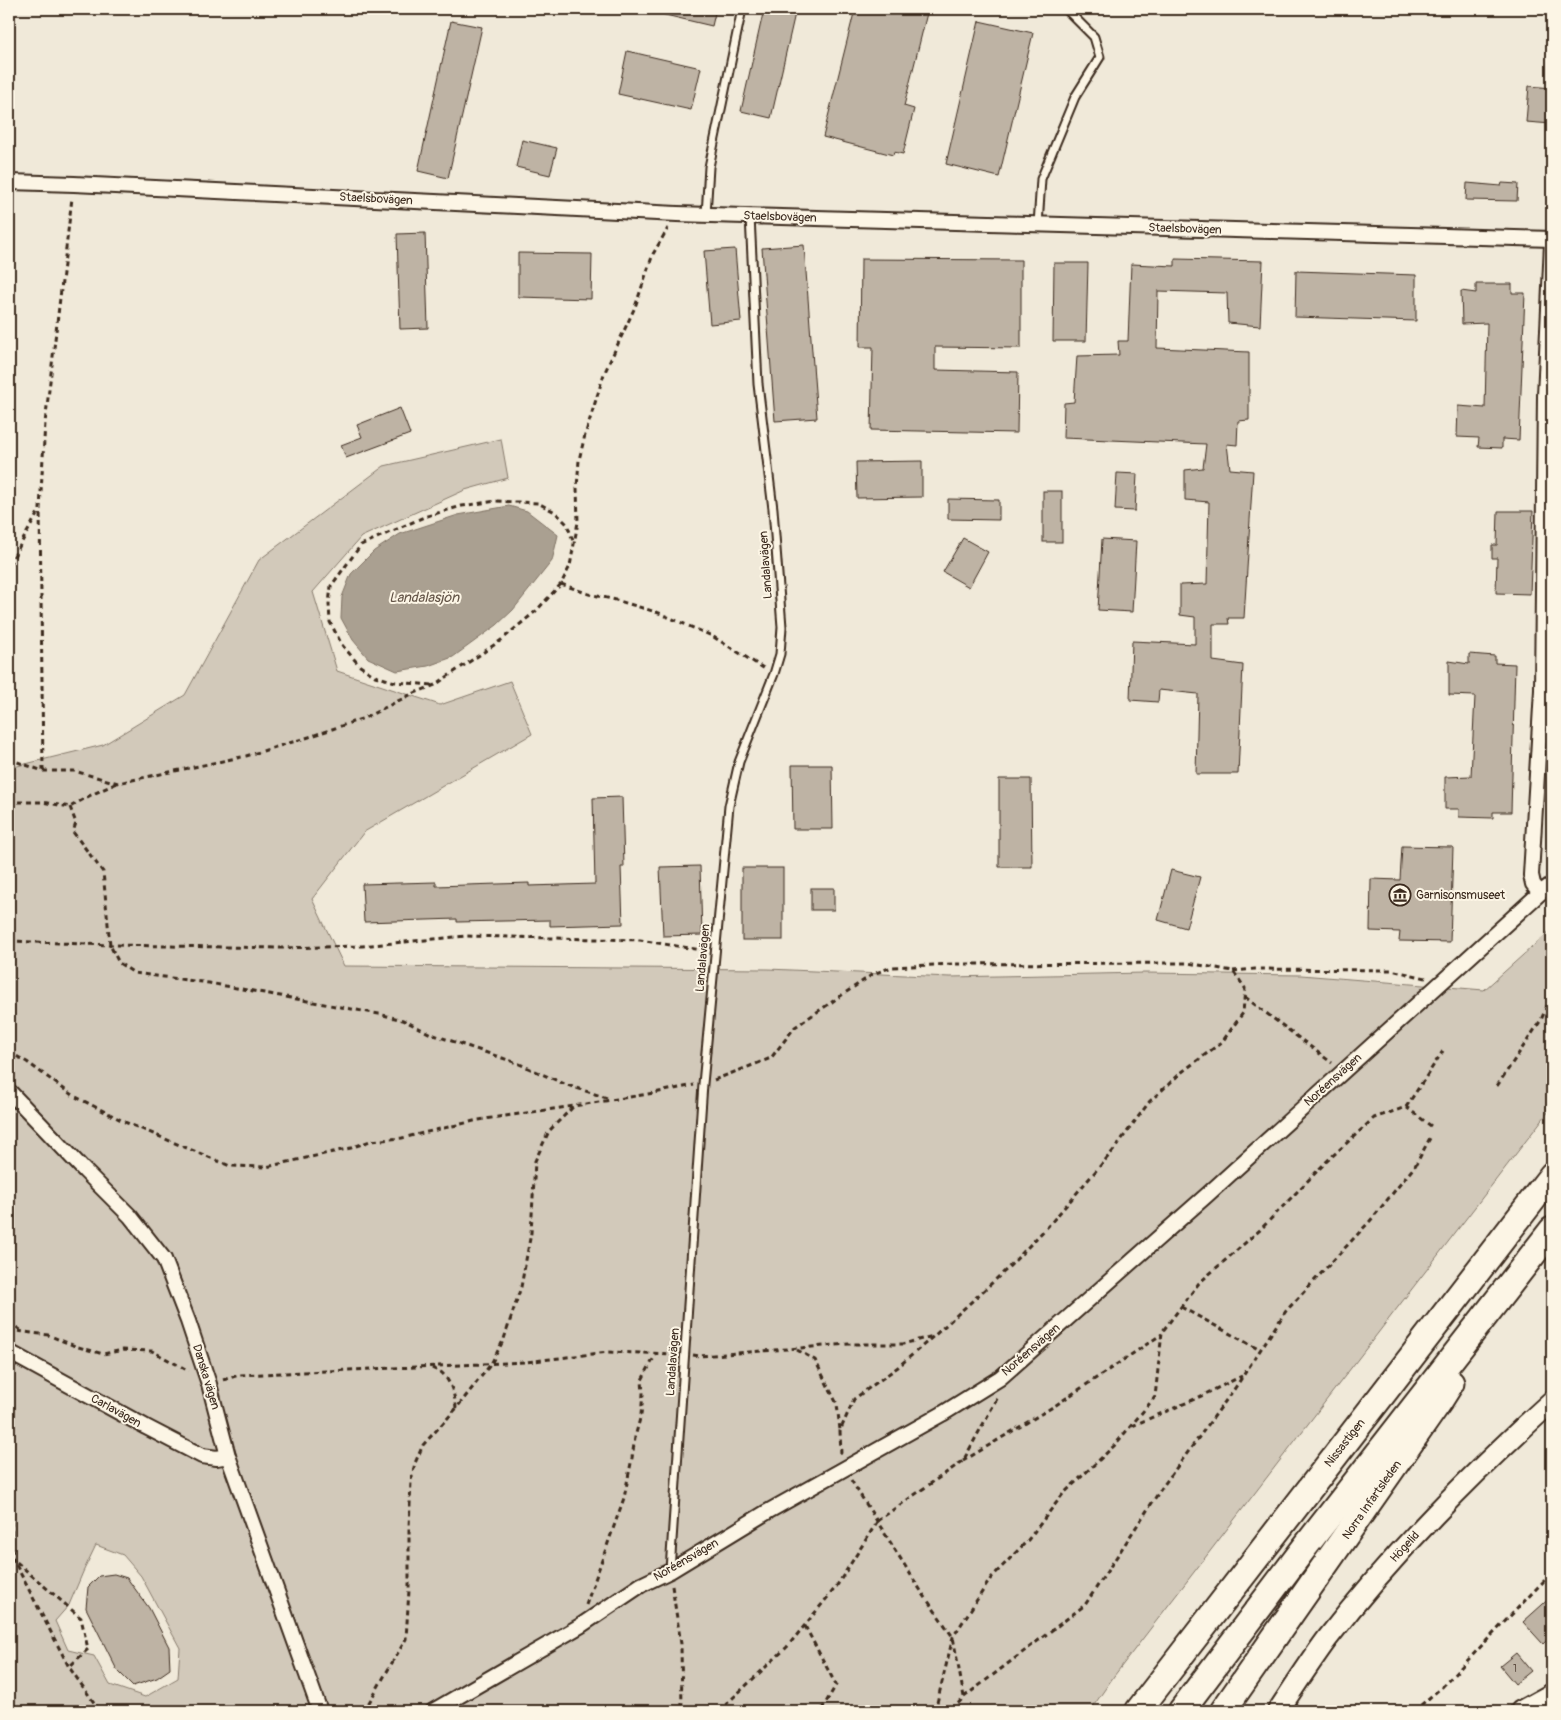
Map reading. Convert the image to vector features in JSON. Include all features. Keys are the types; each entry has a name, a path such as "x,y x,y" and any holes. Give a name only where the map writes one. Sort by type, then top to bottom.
{"highway":[{"name":"Nissastigen","path":"1138,1711 1552,1176"},
{"path":"1181,1711 1305,1547 1552,1230"},
{"name":"Norra Infartsleden","path":"1223,1711 1439,1402 1511,1282"}],"street":[{"name":"Staelsbovägen","path":"9,182 678,214 1552,239"},
{"path":"1540,893 1533,884 1531,875 1542,690 1545,396 1552,243"},
{"name":"Noréensvägen","path":"433,1711 580,1626 641,1585 670,1571 767,1512 942,1414 1000,1378 1207,1195 1342,1071 1552,884"},
{"name":"Danska vägen","path":"9,1091 130,1216 164,1259 188,1320 209,1384 228,1456 320,1711"},
{"name":"Carlavägen","path":"9,1352 202,1456 217,1458 228,1456"},
{"name":"Högelid","path":"1278,1711 1327,1639 1385,1569 1456,1491 1552,1401"},
{"path":"1521,1711 1552,1694"}],"lane":[{"path":"706,214 709,167 742,9"},
{"path":"1038,225 1041,179 1075,97 1100,57 1094,37 1066,9"},
{"name":"Landalavägen","path":"670,1571 703,1084 729,806 740,762 780,654 782,627 773,509 758,384 750,216"}],"path":[{"path":"43,771 40,509 45,423 74,184"},
{"path":"9,802 42,802 70,807 118,783 246,756 364,718 412,694 435,685 500,641 536,611 561,584 570,566 578,522 577,488 579,460 585,435 604,374 635,307 653,254 678,214"},
{"path":"435,685 395,682 375,676 360,666 342,645 334,630 330,622 331,586 361,545 424,517 462,506 511,501 538,503 555,512 567,524 574,544"},
{"path":"9,565 40,509"},
{"path":"561,584 589,594 659,613 712,636 774,674"},
{"path":"9,759 43,771 74,771 118,783"},
{"path":"70,807 76,823 73,832 103,872 110,945 118,963 134,973 226,986 403,1020 431,1034 517,1063 567,1085 610,1099"},
{"path":"9,941 281,948 362,946 466,936 640,940 715,952"},
{"path":"9,1052 27,1062 72,1095 127,1123 230,1166 266,1167 352,1148 370,1141 402,1138 478,1120 703,1084 771,1058 795,1027 873,974 892,967 972,964 1188,963 1233,971 1255,969 1391,970 1442,981"},
{"path":"840,1431 854,1399 898,1367 935,1336 1006,1270 1071,1202 1113,1151 1150,1101 1182,1072 1222,1042 1243,1013 1245,988 1233,971"},
{"path":"1497,1086 1541,1020 1552,994"},
{"path":"1245,996 1342,1071"},
{"path":"719,1711 788,1647 836,1587 877,1521 963,1461 1056,1406 1162,1334 1199,1283 1260,1230 1326,1162 1374,1118 1406,1107 1442,1050"},
{"path":"364,1711 406,1639 411,1481 415,1464 423,1445 456,1410 491,1364 504,1339 521,1287 531,1233 535,1161 549,1131 574,1106"},
{"path":"1406,1107 1431,1126"},
{"path":"951,1711 964,1697 1085,1605 1163,1486 1243,1376 1286,1311 1370,1221 1415,1166 1430,1138"},
{"path":"1180,1307 1260,1350"},
{"path":"9,1322 22,1331"},
{"path":"9,1330 48,1335 75,1346 103,1354 123,1350 152,1351 177,1363 209,1384 239,1375 526,1362 608,1352 700,1356 796,1350 849,1344 903,1344 935,1336"},
{"path":"935,1711 953,1637 992,1578 1028,1540 1063,1494 1114,1446 1155,1397 1162,1334"},
{"path":"796,1350 814,1360 838,1404 841,1455 844,1469 921,1591 953,1637 964,1697"},
{"path":"580,1626 624,1498 641,1415 642,1380 656,1353"},
{"path":"430,1367 443,1374 447,1380 451,1387 456,1410"},
{"path":"1130,1427 1243,1376"},
{"path":"963,1461 1000,1395"},
{"path":"9,1476 11,1558 69,1667 100,1711"},
{"path":"11,1558 81,1618 88,1649 69,1667"},
{"path":"1414,1711 1443,1686 1549,1576 1552,1569"},
{"path":"670,1571 681,1644 682,1711"},
{"path":"805,1625 836,1685 821,1711"}],"shaded area":[{"path":"501,439 508,478 465,490 361,537 313,592 337,671 440,705 510,681 532,734 364,832 312,899 344,966 768,969 950,977 1145,973 1301,975 1484,990 1552,929 1552,1107 1114,1676 1090,1711 9,1711 9,768 103,745 185,695 259,560 384,466","holes":["96,1545 123,1555 141,1576 180,1648 178,1678 145,1697 110,1685 94,1656 68,1650 55,1621 69,1605"]}],"water":[{"name":"Landalasjön","path":"509,506 527,511 558,535 552,561 513,610 497,625 453,657 428,666 397,671 368,658 353,640 341,618 342,597 351,574 374,551 400,534 458,515"}],"building":[{"path":"662,9 716,9 712,26 661,14"},
{"path":"764,9 796,9 771,118 741,111"},
{"path":"855,9 928,9 904,106 914,109 903,154 894,152 893,155 823,137"},
{"path":"451,21 482,27 448,178 418,171"},
{"path":"979,21 1033,33 999,177 946,164"},
{"path":"627,51 701,68 691,110 618,94"},
{"path":"1529,86 1552,88 1552,124 1526,122"},
{"path":"522,140 557,148 550,175 516,167"},
{"path":"1467,183 1501,186 1502,183 1518,184 1517,201 1466,200"},
{"path":"425,233 428,328 400,329 397,234"},
{"path":"804,245 817,418 775,421 762,248"},
{"path":"735,249 741,321 710,324 704,251"},
{"path":"518,253 592,254 591,299 518,297"},
{"path":"861,259 1021,260 1021,348 935,347 935,370 1018,372 1017,433 871,430 873,347 860,347"},
{"path":"1175,259 1263,261 1260,326 1228,323 1227,293 1158,291 1157,348 1249,352 1249,420 1238,421 1237,445 1227,444 1230,469 1253,471 1244,618 1228,618 1229,624 1213,624 1213,661 1243,665 1238,774 1196,774 1198,694 1159,690 1158,702 1130,700 1132,641 1195,644 1195,617 1180,615 1180,585 1207,584 1209,502 1185,500 1185,470 1203,468 1206,444 1063,438 1064,403 1074,402 1077,356 1119,355 1118,341 1128,341 1131,264 1175,266"},
{"path":"1054,263 1088,263 1086,341 1053,341"},
{"path":"1296,271 1416,275 1416,321 1295,317"},
{"path":"1476,284 1512,284 1512,293 1525,293 1519,440 1502,439 1502,448 1478,447 1479,438 1457,437 1458,406 1485,408 1487,323 1462,324 1461,291 1476,293"},
{"path":"400,408 410,434 346,458 341,445 362,437 357,425"},
{"path":"922,461 922,497 857,498 856,462"},
{"path":"1117,473 1137,474 1135,511 1115,510"},
{"path":"1043,491 1062,491 1062,542 1043,542"},
{"path":"948,499 999,500 999,520 948,519"},
{"path":"1498,511 1533,511 1530,594 1496,593 1497,558 1492,558 1492,545 1497,545"},
{"path":"963,538 988,552 969,587 943,572"},
{"path":"1102,539 1136,541 1132,612 1098,610"},
{"path":"1469,654 1495,656 1495,663 1515,664 1511,812 1493,812 1493,818 1459,817 1459,809 1445,809 1445,777 1471,776 1475,696 1449,695 1449,661 1469,664"},
{"path":"792,765 832,765 833,829 793,829"},
{"path":"999,779 1031,779 1032,867 999,867"},
{"path":"622,797 624,867 621,867 623,924 550,926 550,920 457,922 457,919 364,922 362,884 436,882 436,886 529,883 529,886 595,884 593,798"},
{"path":"1402,846 1453,847 1450,942 1399,941 1400,932 1370,931 1371,879 1400,880"},
{"path":"700,866 702,935 663,936 660,867"},
{"path":"742,868 783,868 783,940 742,940"},
{"path":"1171,870 1200,877 1186,928 1158,920"},
{"path":"811,888 834,888 834,910 811,910"},
{"path":"114,1574 127,1578 149,1608 169,1647 170,1669 157,1678 133,1686 117,1670 86,1608 88,1587 99,1576"},
{"path":"1552,1596 1552,1635 1543,1644 1523,1622"},
{"path":"1516,1653 1531,1671 1515,1684 1500,1666"}],"place":[{"name":"Garnisonsmuseet","path":"1400,895"}]}
